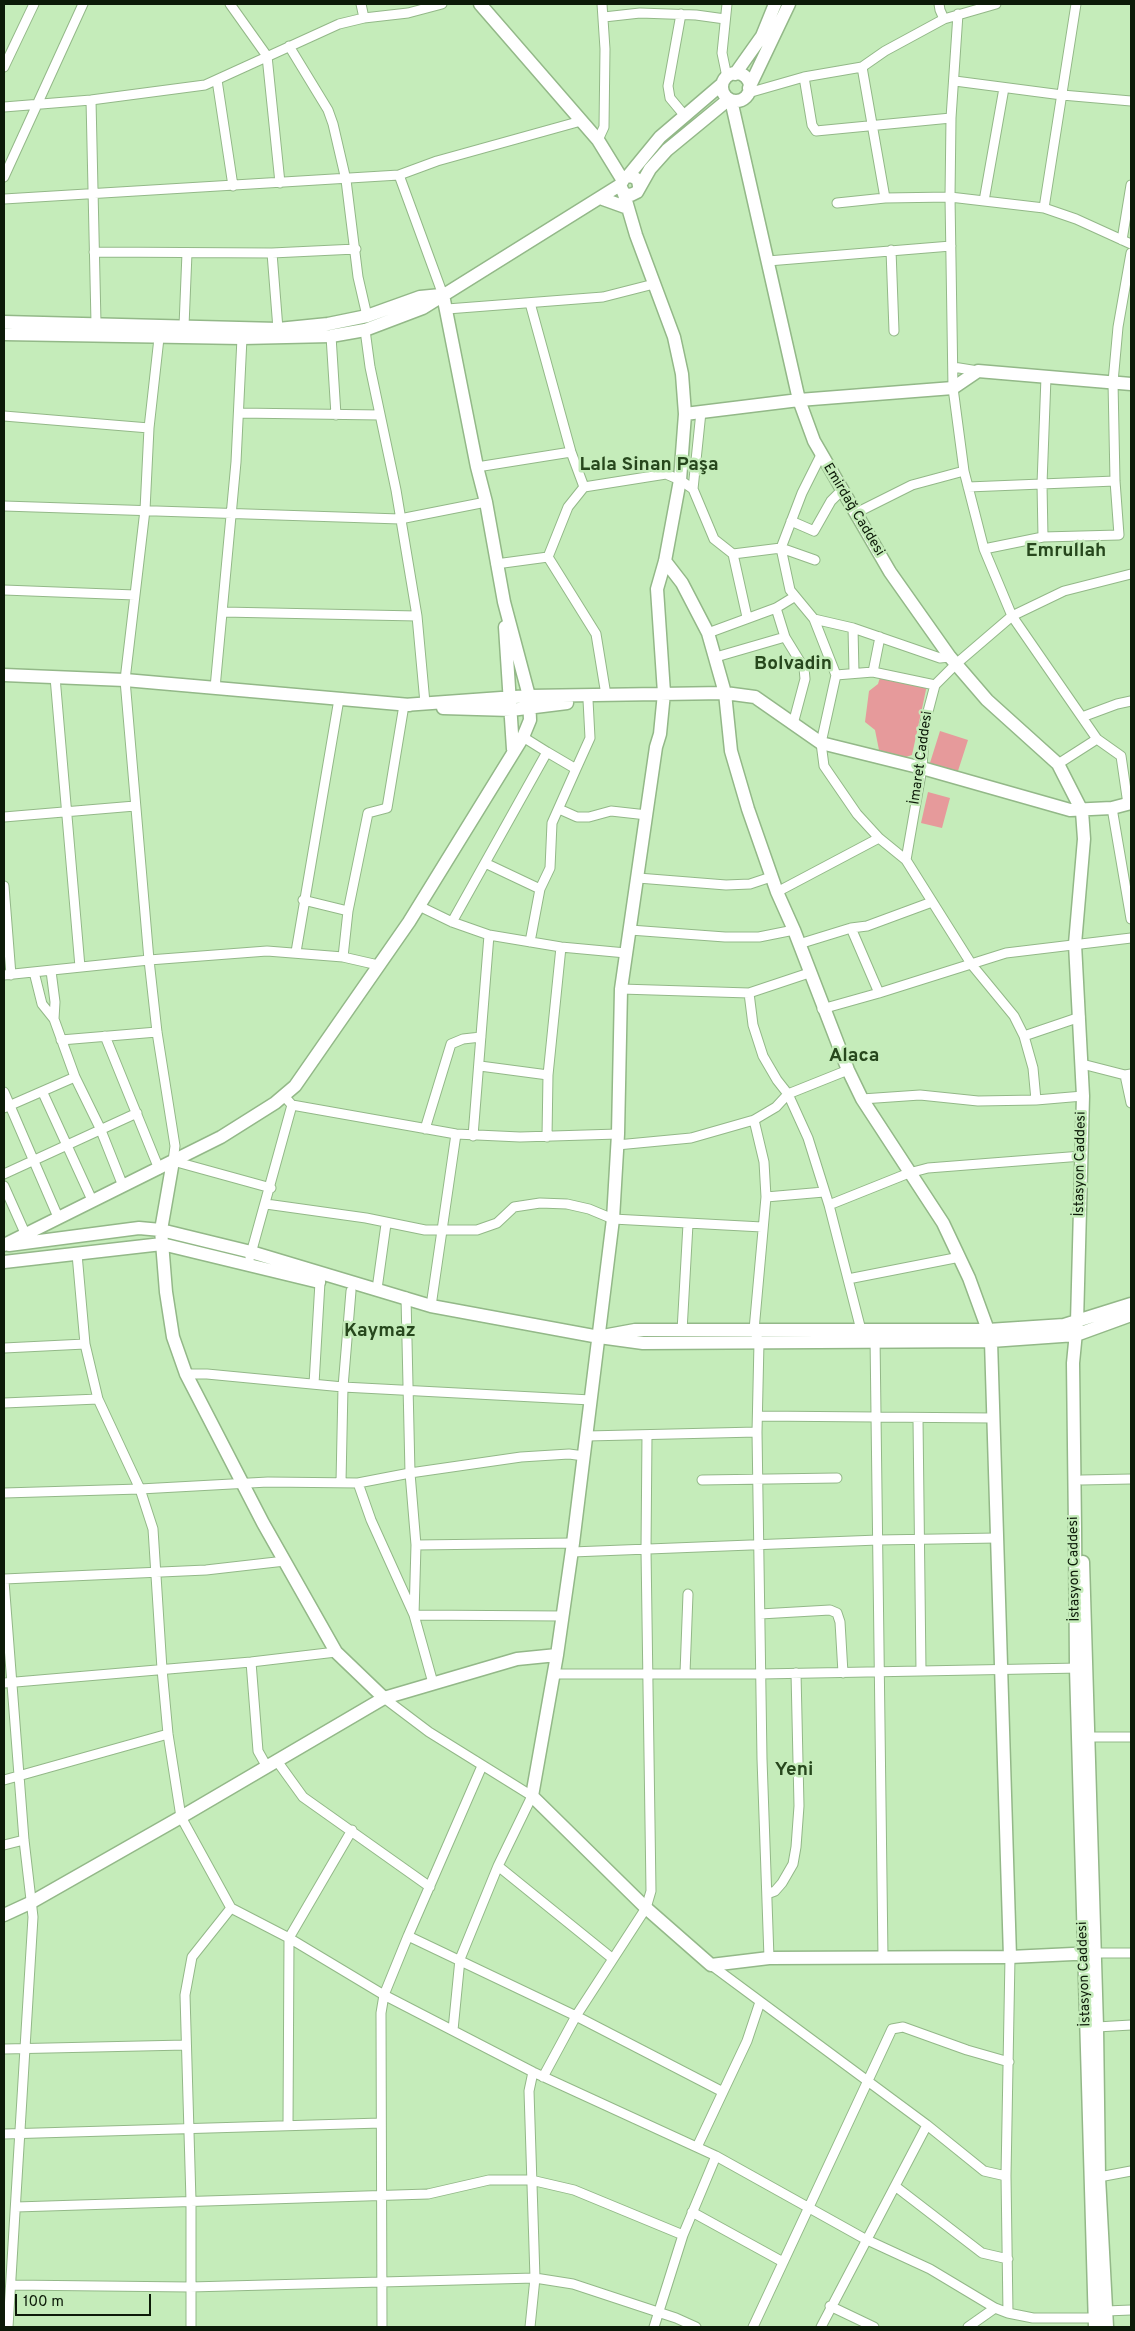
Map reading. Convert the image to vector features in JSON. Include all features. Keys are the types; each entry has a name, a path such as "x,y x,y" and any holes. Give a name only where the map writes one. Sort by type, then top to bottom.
{"street":[{"path":"4,67 34,4"},
{"path":"4,177 83,4"},
{"path":"230,4 267,56 280,183"},
{"path":"362,4 364,18"},
{"path":"4,107 91,100 205,85 339,24 364,18 408,13 442,4"},
{"path":"480,4 598,140 627,186 636,234"},
{"path":"598,140 604,127 604,17 602,4"},
{"path":"727,4 722,53 728,78 723,92 729,99 742,148"},
{"path":"453,2030 460,1959 498,1866 532,1796 557,1655 573,1547 612,1219 617,1139 621,989 656,747 660,734 664,693 657,589 665,561 680,480 685,414 682,374 674,337 636,234 628,208 627,186 660,137 728,78 762,36 775,4"},
{"path":"742,148 740,113 789,4"},
{"path":"939,4 944,19"},
{"path":"729,99 738,101 748,93 804,77 862,67 886,51 944,19 996,4"},
{"path":"1044,208 1076,4"},
{"path":"604,17 640,13 681,14 725,19"},
{"path":"681,14 668,86 670,98 685,116"},
{"path":"4,675 124,680 471,710 510,704 606,695 725,693 755,698 821,743 922,768 1070,810 1082,811 1112,808 1130,804 1121,756 1097,739 1012,616 984,549 964,471 952,388 951,118 955,81 958,14"},
{"path":"289,46 328,110 335,130 346,180 358,277 367,316"},
{"path":"862,67 884,198"},
{"path":"804,77 812,125 816,131 951,118"},
{"path":"728,78 747,79 748,93"},
{"path":"218,80 233,186"},
{"path":"955,81 1062,95 1131,101"},
{"path":"984,201 1004,88"},
{"path":"4,334 242,338 331,336 365,330 423,308 598,201 627,186 650,169 667,150 729,99"},
{"path":"91,100 96,323"},
{"path":"4,199 346,180 399,175 437,161 581,121"},
{"name":"Emirdağ Caddesi","path":"742,148 799,400 821,455 890,572 953,660 987,700 1058,764 1082,811"},
{"path":"250,1258 271,1188 288,1100 295,1086 419,906 513,750 523,737 530,720 529,702 496,564 486,502 477,467 447,309 399,175"},
{"path":"1122,240 1131,185"},
{"path":"837,203 884,198 950,197 1044,208 1076,219 1131,244"},
{"path":"598,201 628,208"},
{"path":"768,261 951,246"},
{"path":"94,252 272,253 356,249"},
{"path":"891,250 894,331"},
{"path":"184,326 187,253"},
{"path":"272,253 278,329"},
{"path":"984,549 1043,537 1119,535 1115,481 1113,382 1118,327 1131,253"},
{"path":"447,309 603,297 654,284"},
{"path":"4,322 278,329 328,324 367,316 420,297 443,295"},
{"path":"530,303 571,452 584,487"},
{"path":"365,330 417,616 425,703"},
{"path":"331,336 336,415"},
{"path":"158,338 149,428 146,510 124,680 149,960 157,1032 175,1146 161,1230 162,1244 173,1337 186,1374 285,1561 336,1652 384,1698 429,1732 532,1796 646,1908 711,1965 927,2125 984,2171 1006,2176"},
{"path":"215,688 232,514 242,338"},
{"path":"953,367 978,371 1131,384"},
{"path":"685,414 799,400 952,388 978,371"},
{"path":"1043,537 1042,484 1046,377"},
{"path":"701,412 693,489 714,539 733,554 748,618"},
{"path":"239,413 380,415"},
{"path":"4,416 149,428"},
{"path":"477,467 571,452"},
{"path":"821,455 802,493 781,548 790,590 794,597 814,618 836,675 821,743 824,766 857,814 879,838 906,860 972,965 1014,1016 1024,1036 1033,1068 1036,1100"},
{"path":"856,513 912,485 964,471"},
{"path":"548,557 568,507 584,487 666,474 680,480 693,489"},
{"path":"968,487 1115,481"},
{"path":"791,521 814,531 832,501 842,490"},
{"path":"4,506 400,519 486,502"},
{"path":"733,554 781,548 815,560"},
{"path":"496,564 548,557"},
{"path":"548,557 596,634 606,695"},
{"path":"665,561 682,583 708,633 725,693 731,751 748,809 771,877 794,930 822,1009 862,1099 943,1223 960,1257 990,1336 1010,1957 1006,2176 1008,2313"},
{"path":"836,675 854,672 873,672 935,685 953,660 1012,616 1064,591 1131,574"},
{"path":"4,590 135,595"},
{"path":"708,633 776,608 794,597"},
{"path":"504,602 513,750"},
{"path":"776,608 785,638 804,668 805,679 794,724"},
{"path":"223,612 417,616"},
{"path":"814,618 853,628 940,658 953,660"},
{"path":"853,628 854,672"},
{"path":"716,657 785,638"},
{"path":"873,672 880,638"},
{"path":"55,677 80,967"},
{"name":"İmaret Caddesi","path":"906,860 922,768 925,723 935,685"},
{"path":"529,702 588,700 606,695"},
{"path":"296,952 303,900 339,699"},
{"path":"530,942 540,889 550,868 552,823 590,738 588,700"},
{"path":"1082,717 1131,701"},
{"path":"404,705 425,703 510,704"},
{"path":"343,957 348,911 368,813 386,808 404,705"},
{"path":"523,737 576,769"},
{"path":"1058,764 1097,739"},
{"path":"452,922 547,752"},
{"path":"4,818 135,806"},
{"path":"1112,808 1131,919"},
{"path":"558,809 578,817 589,817 611,812 647,815"},
{"name":"İstasyon Caddesi","path":"1082,811 1084,839 1075,944 1083,1096 1077,1329 1073,1363 1099,2319"},
{"path":"777,892 879,838"},
{"path":"485,863 540,889"},
{"path":"638,878 726,885 750,884 771,877"},
{"path":"4,886 7,975 149,960 267,951 343,957 378,965"},
{"path":"303,900 348,911"},
{"path":"799,944 851,928 867,926 932,902"},
{"path":"419,906 452,922 489,935 561,947 626,953"},
{"path":"851,928 879,993"},
{"path":"630,930 725,937 759,937 794,930"},
{"path":"473,1136 480,1066 486,953 489,935"},
{"path":"822,1009 972,965 1006,953 1131,938"},
{"path":"547,1136 548,1074 561,947"},
{"path":"51,970 55,1002 54,1019"},
{"path":"34,972 42,1004 54,1019 75,1077 100,1128 123,1186"},
{"path":"621,989 749,993 809,973"},
{"path":"749,993 753,1025 763,1056 788,1094 808,1138 824,1192 830,1205 861,1330"},
{"path":"1024,1036 1080,1017"},
{"path":"61,1040 157,1032"},
{"path":"105,1036 159,1169"},
{"path":"425,1129 451,1044 463,1039 481,1037"},
{"path":"1082,1064 1128,1075 1131,1103"},
{"path":"480,1066 548,1074"},
{"path":"4,1245 92,1200 159,1169 288,1100 425,1129 473,1136 547,1136 617,1139 691,1138 754,1120 776,1107 788,1094 848,1070"},
{"path":"7,1107 75,1077"},
{"path":"4,1092 7,1107 34,1159 58,1217"},
{"path":"43,1092 92,1200"},
{"path":"862,1099 920,1095 978,1101 1036,1100 1083,1096"},
{"path":"4,1174 100,1128 137,1113"},
{"path":"754,1120 764,1162 766,1197 762,1227 756,1336 761,1674 769,1958"},
{"path":"431,1306 456,1134"},
{"path":"830,1205 909,1173 951,1165 1082,1156"},
{"path":"173,1161 271,1188"},
{"path":"4,1186 25,1233"},
{"path":"766,1197 824,1192"},
{"path":"266,1204 366,1218 386,1224 406,1225 425,1230 442,1231 477,1230 497,1222 514,1207 540,1203 567,1204 582,1207 612,1219 762,1227"},
{"path":"377,1289 386,1224"},
{"path":"682,1331 688,1224"},
{"path":"4,1245 139,1228 161,1230 350,1291 599,1337 643,1343 861,1330 875,1336"},
{"path":"4,1262 162,1244 250,1258 377,1289 406,1301"},
{"path":"77,1254 85,1344 98,1398 140,1489 153,1529 168,1734 182,1817 231,1908 289,1938 384,1995 543,2077 716,2156 866,2239 930,2269 995,2308 1008,2313 1033,2318 1099,2319 1131,2310"},
{"path":"848,1279 960,1257"},
{"path":"314,1384 320,1282"},
{"path":"341,1482 343,1387 350,1291"},
{"path":"406,1301 410,1473 416,1546 414,1615"},
{"path":"1077,1329 1131,1304"},
{"path":"599,1337 635,1330 756,1336 990,1336 1077,1329 1131,1315"},
{"path":"1077,1329 1080,1364 1082,1480 1081,1668 1088,1738 1089,1954 1097,2027 1099,2319 1107,2327"},
{"path":"875,1336 883,1956"},
{"path":"4,1348 85,1344"},
{"path":"186,1374 207,1374 343,1387 591,1400"},
{"path":"4,1403 98,1398"},
{"path":"758,1416 918,1419 993,1418"},
{"path":"918,1419 921,1671"},
{"path":"587,1436 757,1432"},
{"path":"543,2077 576,2016 646,1908 651,1891 646,1550 647,1435"},
{"path":"4,1493 244,1485 268,1482 358,1483 410,1473 522,1457 570,1454 584,1456"},
{"path":"702,1480 837,1478"},
{"path":"1082,1480 1131,1480"},
{"path":"358,1483 371,1520 414,1615 433,1683"},
{"path":"416,1546 573,1547 646,1550 878,1540 997,1538"},
{"path":"8,2327 33,1917 30,1903 19,1777 8,1682 4,1580 232,1568 285,1561"},
{"path":"685,1673 688,1594"},
{"path":"760,1614 830,1610 837,1613 840,1622 843,1673"},
{"path":"414,1615 563,1616"},
{"path":"8,1682 251,1662 336,1652"},
{"path":"4,1915 30,1903 182,1817 384,1698 517,1658 557,1655"},
{"path":"251,1662 258,1751 303,1797 430,1887"},
{"path":"554,1674 761,1674 1002,1671 1081,1668"},
{"path":"767,1894 775,1891 782,1883 793,1864 796,1847 799,1806 796,1673"},
{"path":"4,1780 168,1734"},
{"path":"1088,1738 1131,1737"},
{"path":"382,2327 381,2013 384,1995 482,1766"},
{"path":"288,2125 289,1938 352,1830"},
{"path":"4,1845 24,1840"},
{"path":"498,1866 613,1959"},
{"path":"191,2327 191,2202 185,1995 192,1957 231,1908"},
{"path":"408,1936 460,1959 576,2016 723,2092"},
{"path":"711,1965 769,1958 883,1956 1010,1957 1131,1953"},
{"path":"697,2147 747,2041 760,2002"},
{"path":"1097,2027 1131,2024"},
{"path":"753,2327 811,2207 892,2029 902,2026 967,2050 1009,2062"},
{"path":"4,2049 186,2045"},
{"path":"530,2327 535,2278 529,2091 533,2072"},
{"path":"4,2134 381,2122"},
{"path":"821,2327 830,2306 927,2125"},
{"path":"654,2327 683,2235 716,2156"},
{"path":"1099,2176 1131,2171"},
{"path":"16,2207 428,2194 489,2180 531,2180 574,2190 683,2235"},
{"path":"895,2186 982,2254 1008,2259"},
{"path":"692,2212 784,2262"},
{"path":"4,2234 14,2234"},
{"path":"10,2285 190,2287 535,2278 573,2284 658,2312 696,2327"},
{"path":"830,2306 874,2327"},
{"path":"968,2327 995,2308"}],"shaded area":[{"path":"881,674 927,685 912,755 906,757 890,755 879,750 875,730 865,722 869,691 878,684"},
{"path":"940,731 968,740 957,774 929,766"},
{"path":"928,792 950,798 942,828 921,823"}],"district":[{"name":"Lala Sinan Paşa","path":"649,466"},
{"name":"Emrullah","path":"1066,552"},
{"name":"Bolvadin","path":"793,665"},
{"name":"Alaca","path":"854,1057"},
{"name":"Kaymaz","path":"380,1332"},
{"name":"Yeni","path":"794,1771"}]}
